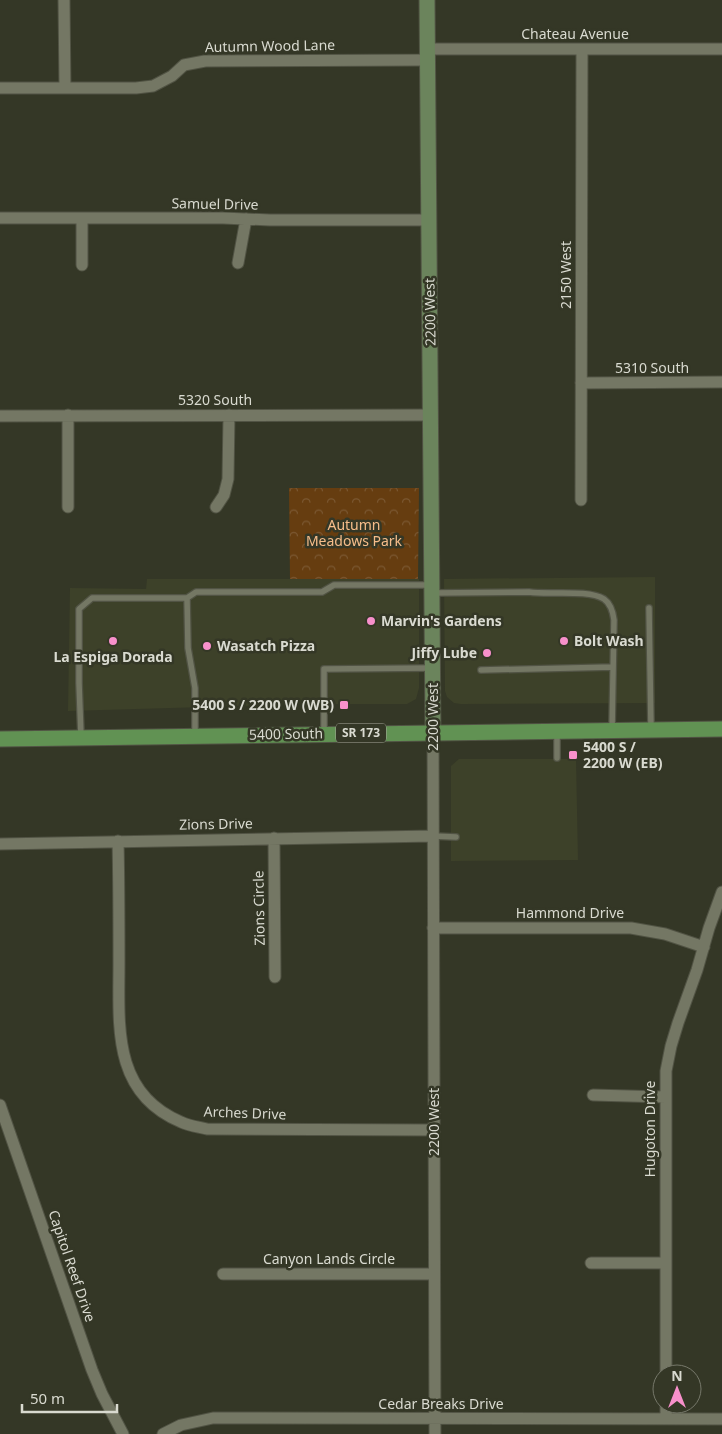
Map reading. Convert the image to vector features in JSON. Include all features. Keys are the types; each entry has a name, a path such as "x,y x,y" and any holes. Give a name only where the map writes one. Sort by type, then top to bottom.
{"main road":[{"name":"5400 South","path":"0,739 722,729"}],"street":[{"path":"64,0 65,88"},
{"name":"2200 West","path":"427,0 434,732 435,1434"},
{"name":"Chateau Avenue","path":"428,54 582,49 722,49"},
{"name":"2150 West","path":"582,49 582,500"},
{"name":"Autumn Wood Lane","path":"0,88 136,88 153,86 172,76 184,65 204,61 428,54"},
{"name":"Samuel Drive","path":"0,218 429,220"},
{"path":"82,218 82,265"},
{"path":"238,263 246,219"},
{"name":"5310 South","path":"581,383 722,382"},
{"path":"68,415 68,507"},
{"path":"216,507 224,495 228,479 229,415"},
{"name":"5320 South","path":"0,416 431,415"},
{"name":"Zions Drive","path":"0,844 433,836"},
{"name":"Zions Circle","path":"274,838 275,977"},
{"name":"Arches Drive","path":"118,841 121,1040 127,1067 135,1083 148,1100 164,1113 182,1123 207,1129 434,1130"},
{"name":"Hugoton Drive","path":"666,1364 666,1071 671,1046 722,892"},
{"name":"Hammond Drive","path":"433,928 631,928 665,934 704,947"},
{"path":"593,1095 665,1097"},
{"name":"Capitol Reef Drive","path":"0,1105 92,1370 123,1434"},
{"path":"591,1262 665,1263"},
{"name":"Canyon Lands Circle","path":"224,1274 434,1274"},
{"path":"666,1414 666,1419"},
{"name":"Cedar Breaks Drive","path":"163,1434 181,1426 213,1418 722,1419"}],"lane":[{"path":"81,737 79,608 92,598 187,598 196,592 322,592 334,585 598,596 609,603 613,613 612,730"},
{"path":"187,598 188,648 195,688 195,735"},
{"path":"649,608 651,730"},
{"path":"481,670 613,667"},
{"path":"324,734 324,669 433,668"},
{"path":"557,731 557,758"},
{"path":"433,836 456,836"}],"shaded area":[{"path":"655,577 655,703 461,704 454,703 447,697 445,691 444,579"},
{"path":"147,579 419,579 419,688 416,699 407,704 311,704 68,711 70,588 146,589"},
{"path":"459,759 576,759 578,860 451,861 451,766"}],"green space":[{"name":"Autumn Meadows Park","path":"289,488 419,488 418,579 290,579"}],"place":[{"name":"Marvin's Gardens","path":"371,621"},
{"name":"La Espiga Dorada","path":"113,641"},
{"name":"Bolt Wash","path":"564,641"},
{"name":"Wasatch Pizza","path":"207,646"},
{"name":"Jiffy Lube","path":"487,653"},
{"name":"5400 S / 2200 W (WB)","path":"344,705"},
{"name":"5400 S / 2200 W (EB)","path":"573,755"}]}
